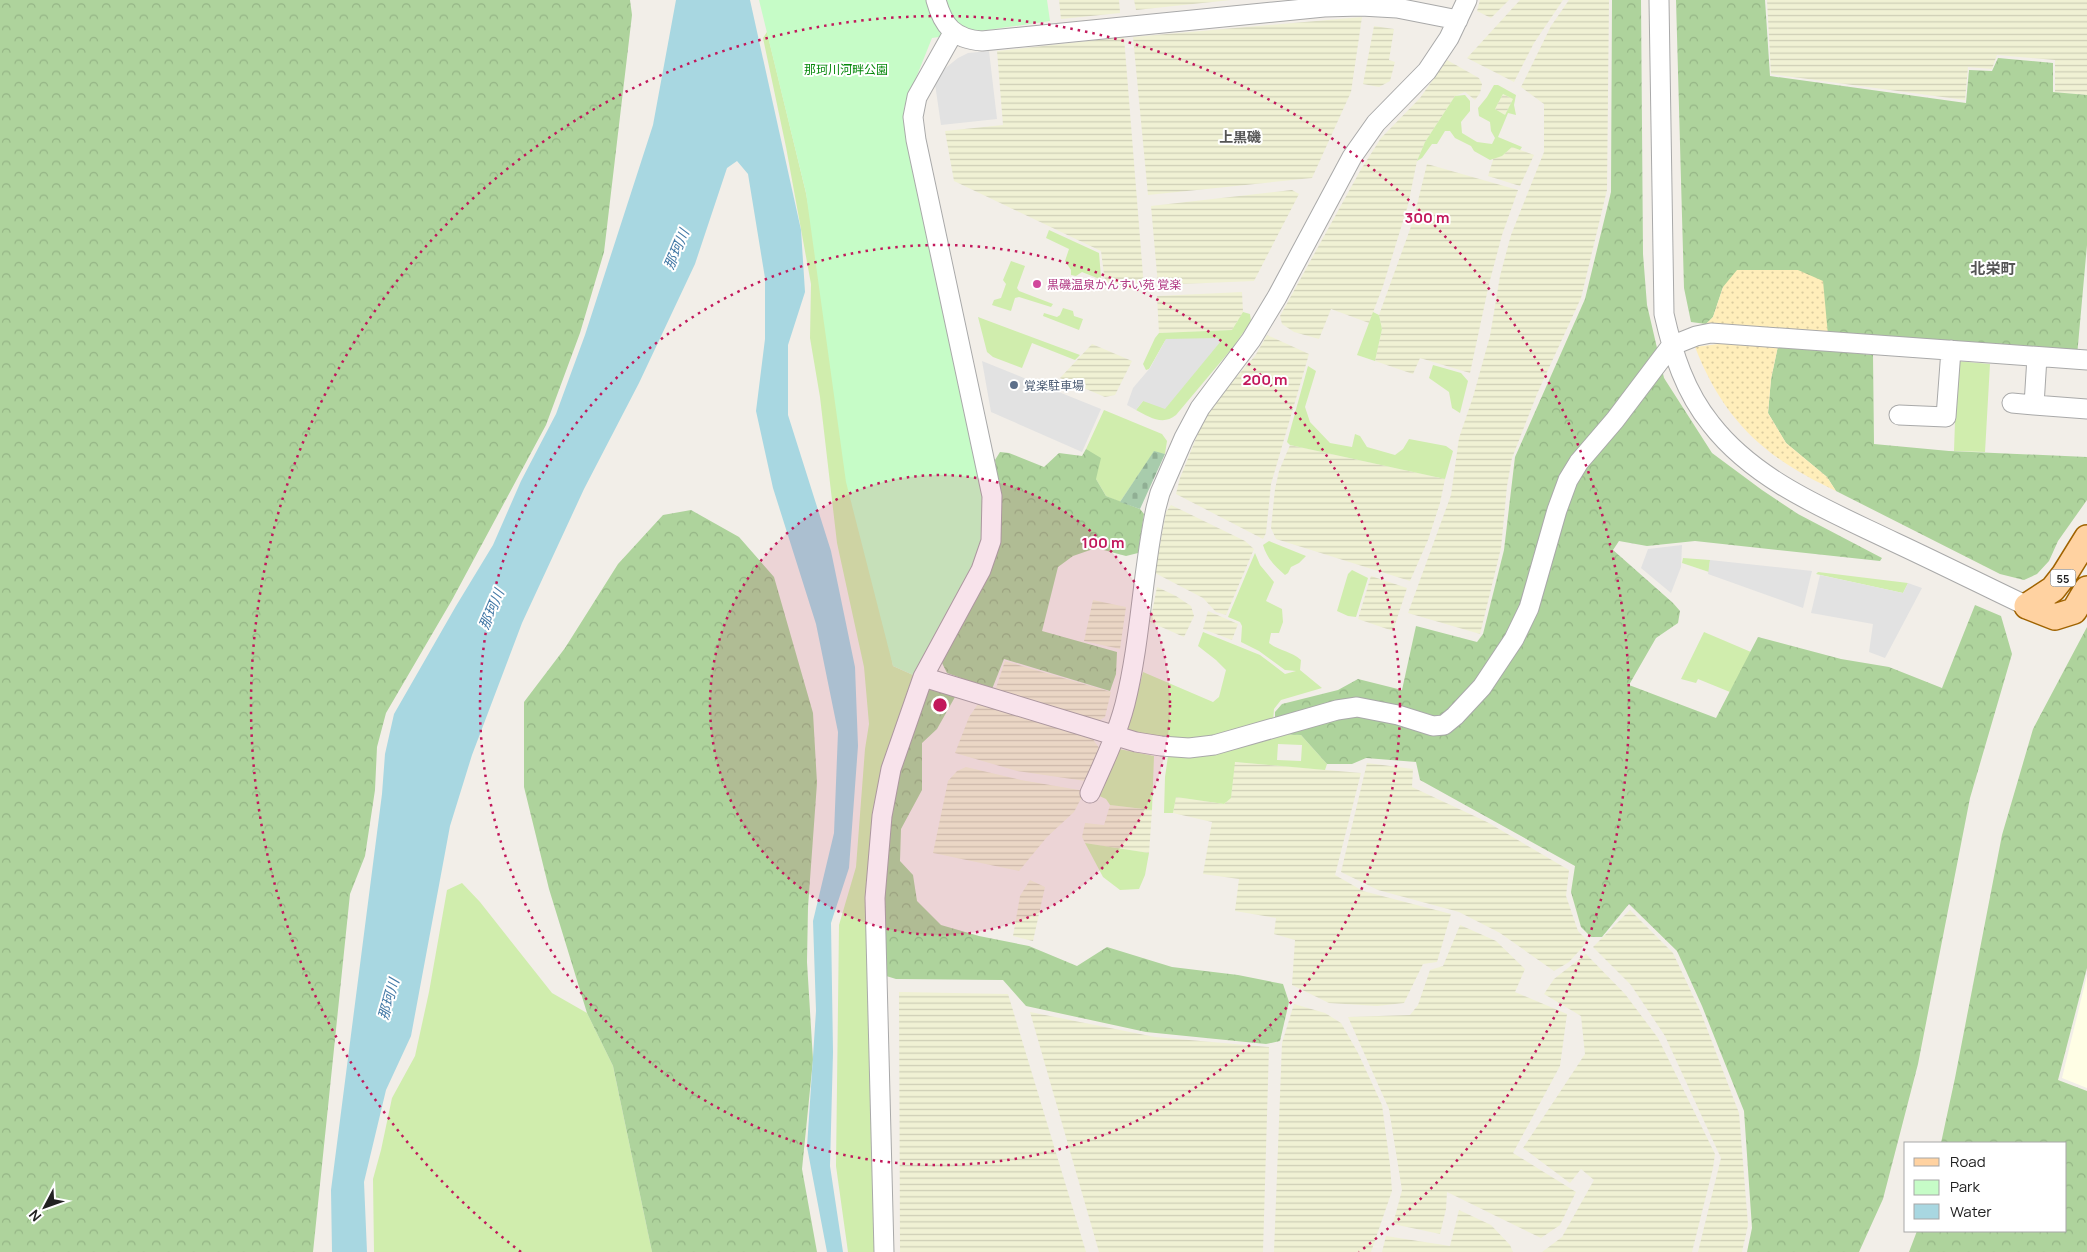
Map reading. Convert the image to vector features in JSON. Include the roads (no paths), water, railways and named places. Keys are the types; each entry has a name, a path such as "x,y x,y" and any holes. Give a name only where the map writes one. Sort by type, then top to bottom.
{"main road":[{"name":"55","path":"2027,606 2053,589 2087,538"},
{"name":"55","path":"2027,606 2055,618 2074,611 2087,589"}],"street":[{"path":"936,0 941,18 953,33 970,40 982,41 1324,7 1361,6 1397,8 1458,20"},
{"path":"1090,793 1116,735 1131,676 1156,508 1160,493 1184,438 1200,408 1246,347 1277,297 1352,157 1364,139 1427,71 1449,38 1467,0"},
{"path":"1659,0 1664,314 1671,346 1688,389 1711,424 1734,449 1763,473 1828,510 2027,606"},
{"path":"884,1252 875,898 882,816 891,770 923,677 981,570 991,541 992,496 916,140 913,117 917,97 953,33"},
{"path":"923,677 1136,742 1161,746 1190,748 1214,745 1337,710 1356,707 1433,726 1444,725 1482,687 1514,639 1528,608 1557,510 1568,480 1671,346 1696,336 1711,333 2087,360"},
{"path":"1899,415 1946,417 1951,350"},
{"path":"2034,405 2037,357"},
{"path":"2012,403 2087,409"}],"water":[{"name":"那珂川","path":"676,0 750,0 801,230 805,292 788,345 788,415 831,551 855,667 858,746 849,868 831,923 833,1052 830,1166 843,1252 827,1252 807,1147 816,1011 813,921 834,833 838,732 816,624 773,488 756,411 765,339 765,278 748,174 737,161 727,168 695,264 639,383 584,489 522,623 472,755 450,826 411,1036 386,1090 364,1182 367,1252 332,1252 331,1190 382,794 385,754 394,714 493,545 521,481 556,414 585,335 653,125"}],"place":[{"name":"黒磯温泉かんすい苑 覚楽","path":"1037,284"},
{"name":"覚楽駐車場","path":"1014,385"}],"district":[{"name":"上黒磯","path":"1240,136"},
{"name":"北栄町","path":"1993,268"}],"park label":[{"name":"那珂川河畔公園","path":"846,69"}]}
